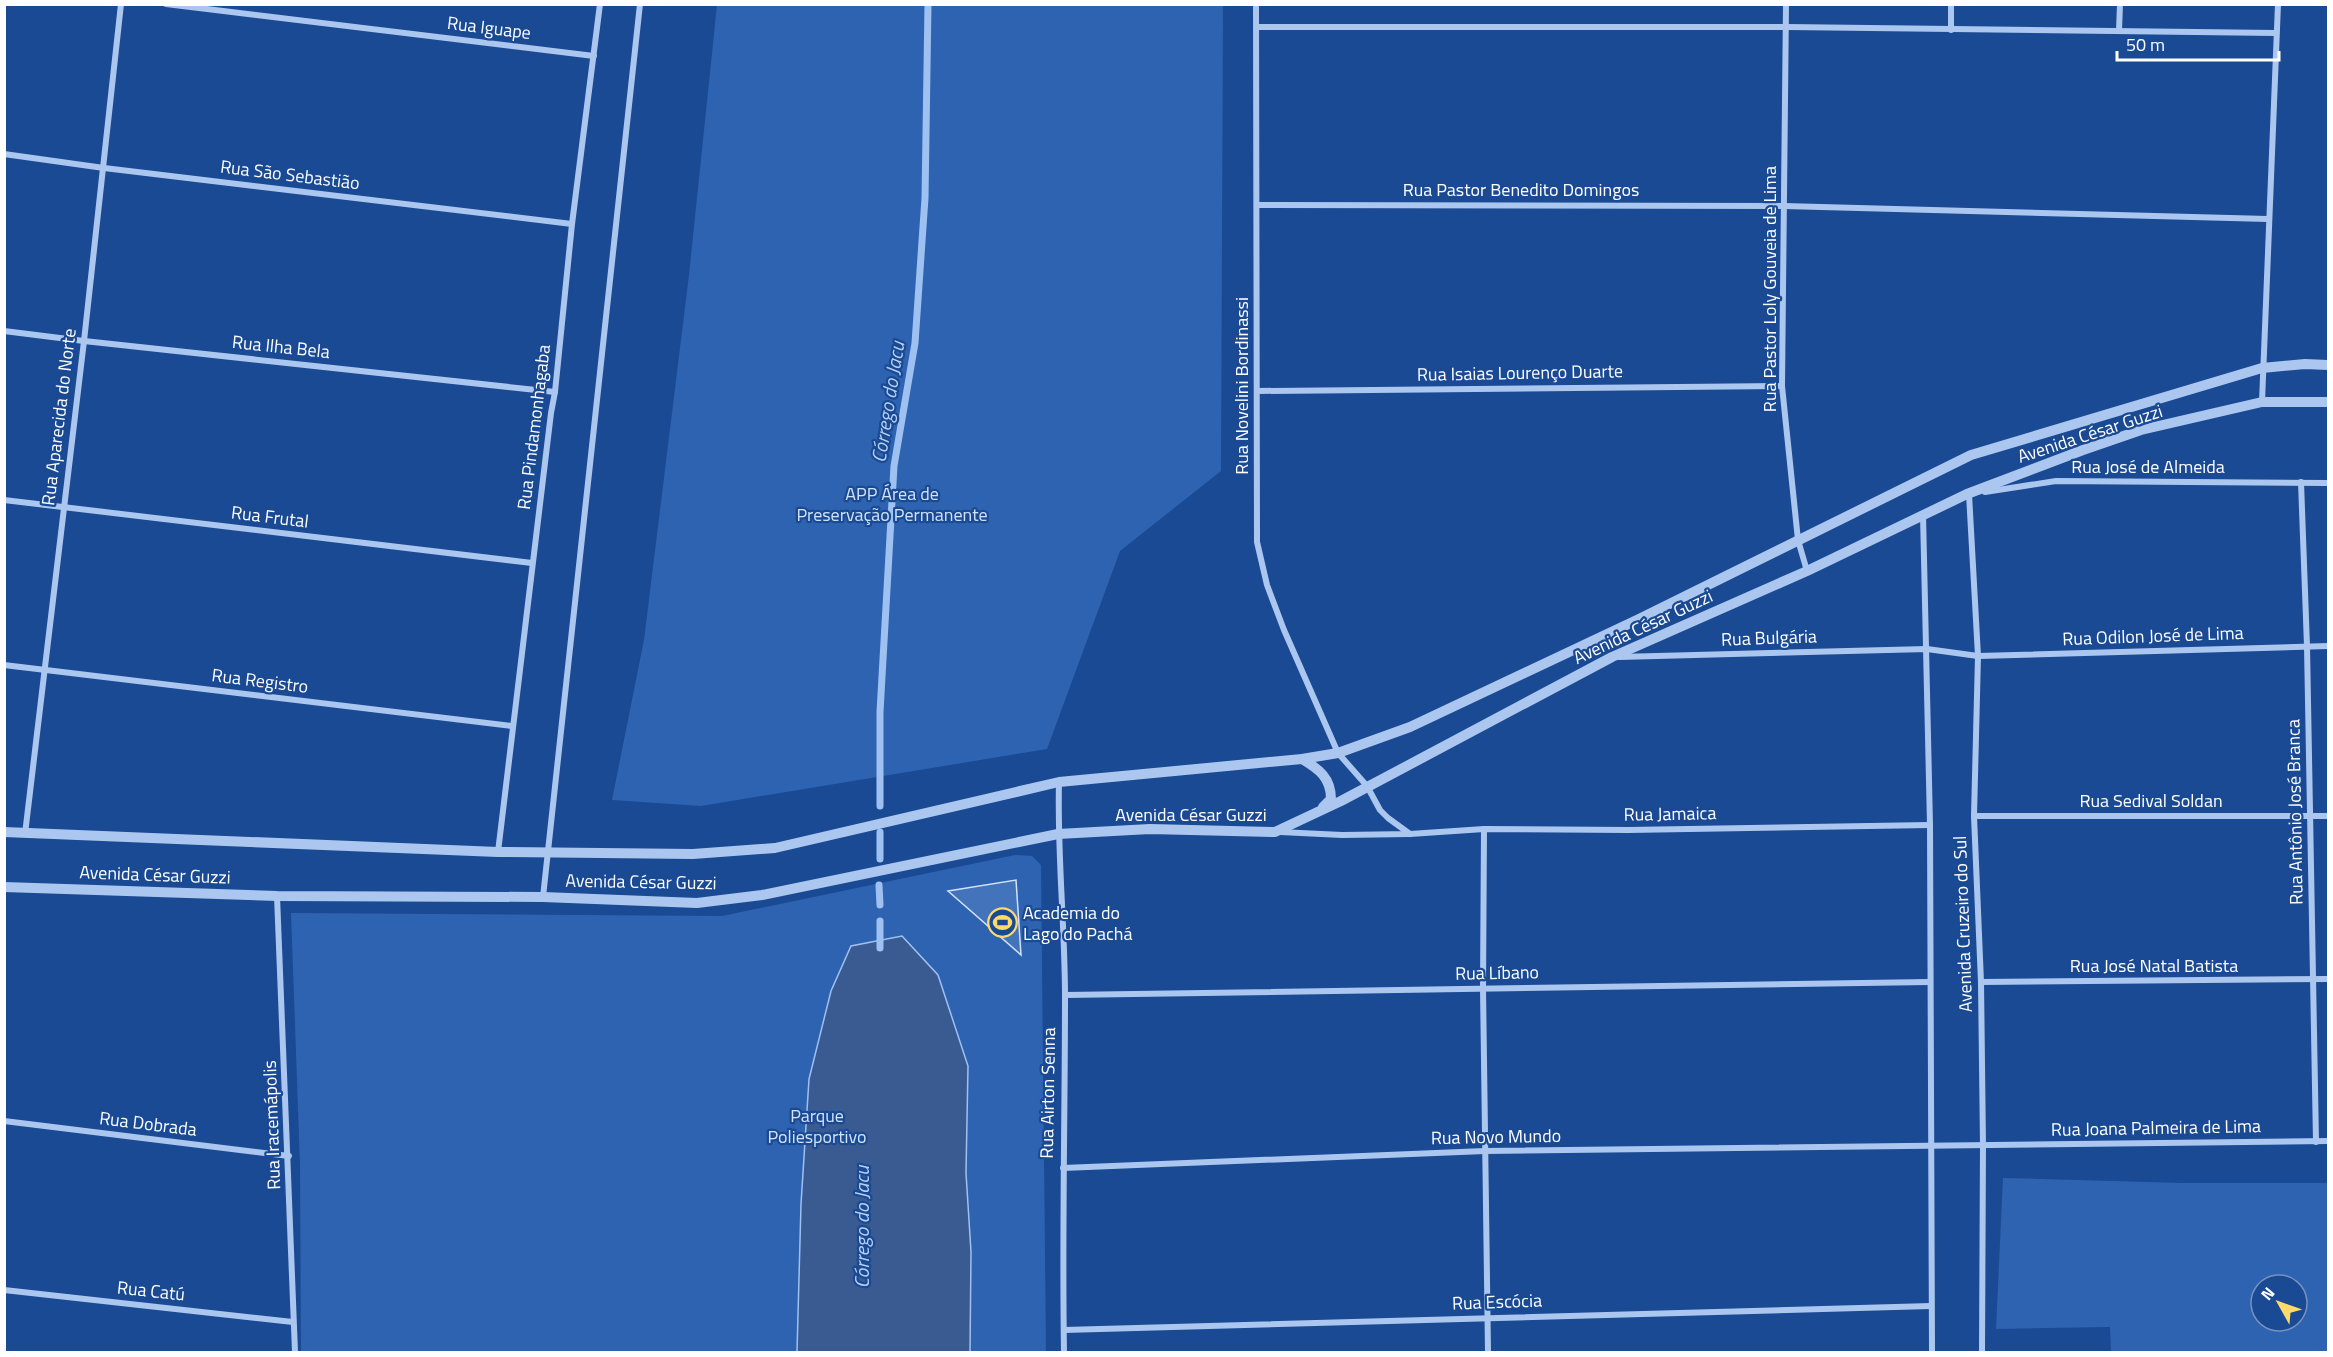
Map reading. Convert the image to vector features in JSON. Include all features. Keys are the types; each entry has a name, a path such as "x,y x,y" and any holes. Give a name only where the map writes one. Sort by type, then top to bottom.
{"street":[{"name":"Rua Aparecida do Norte","path":"25,834 84,341 121,4"},
{"name":"Rua Iguape","path":"166,4 594,56"},
{"name":"Rua Pindamonhagaba","path":"498,852 600,4"},
{"path":"543,897 546,852 640,4"},
{"name":"Rua Novelini Bordinassi","path":"1256,4 1257,542 1267,585 1284,630 1338,753 1367,786"},
{"name":"Rua Pastor Loly Gouveia de Lima","path":"1786,4 1782,386 1798,540 1807,571"},
{"path":"1951,4 1951,30"},
{"path":"2119,31 2120,4"},
{"path":"2262,402 2278,4"},
{"path":"1256,27 1786,27 2276,33"},
{"name":"Rua São Sebastião","path":"4,153 104,168 572,224"},
{"name":"Rua Pastor Benedito Domingos","path":"1258,205 1784,206 2268,219"},
{"name":"Rua Ilha Bela","path":"4,331 555,392"},
{"name":"Avenida César Guzzi","path":"4,832 498,852 693,854 775,848 1059,782 1302,759 1338,753 1431,717 1640,620 1971,455 2262,368 2305,364 2328,365"},
{"name":"Rua Isaias Lourenço Duarte","path":"1258,391 1782,386"},
{"name":"Avenida César Guzzi","path":"4,887 277,896 543,897 697,903 740,898 875,873 1058,834 1150,829 1275,832 1318,812 1612,657 1807,571 1967,494 2141,430 2262,402 2328,402"},
{"name":"Rua José de Almeida","path":"1967,494 2056,481 2328,483"},
{"name":"Rua Antônio José Branca","path":"2301,482 2307,646 2316,1142"},
{"name":"Avenida Cruzeiro do Sul","path":"1967,494 1978,656 1974,816 1981,982 1982,1353"},
{"name":"Rua Frutal","path":"4,500 532,563"},
{"name":"Avenida Cruzeiro do Sul","path":"1923,514 1930,825 1932,1353"},
{"name":"Rua Odilon José de Lima","path":"1927,649 1978,656 2328,646"},
{"name":"Rua Bulgária","path":"1612,657 1927,649"},
{"name":"Rua Registro","path":"4,665 512,726"},
{"path":"1302,759 1320,770 1331,786 1331,799 1318,812"},
{"name":"Rua Airton Senna","path":"1059,782 1058,834 1065,995 1064,1353"},
{"path":"1367,786 1380,810 1410,834"},
{"name":"Rua Sedival Soldan","path":"1974,816 2328,816"},
{"name":"Rua Jamaica","path":"1275,832 1342,835 1410,834 1484,829 1628,830 1930,825"},
{"path":"1484,829 1483,988 1488,1353"},
{"name":"Rua Iracemápolis","path":"277,896 295,1353"},
{"name":"Rua José Natal Batista","path":"1981,982 2328,979"},
{"name":"Rua Líbano","path":"1065,995 1929,982"},
{"name":"Rua Dobrada","path":"4,1121 289,1156"},
{"name":"Rua Joana Palmeira de Lima","path":"1930,1146 2328,1141"},
{"name":"Rua Novo Mundo","path":"1063,1168 1485,1151 1930,1146"},
{"name":"Rua Catú","path":"4,1290 294,1322"},
{"name":"Rua Escócia","path":"1064,1330 1931,1306"}],"green space":[{"name":"APP Área de Preservação Permanente","path":"717,5 1223,5 1221,471 1120,551 1047,749 701,806 612,800 644,640 689,275"},
{"name":"Parque Poliesportivo","path":"1015,855 1032,856 1041,865 1046,1352 301,1352 300,1164 291,913 722,916"},
{"path":"2003,1178 2182,1183 2328,1183 2328,1352 2111,1352 2110,1327 1996,1329"}],"water":[{"path":"902,936 938,975 968,1066 966,1173 971,1252 970,1352 797,1352 801,1204 809,1079 831,991 851,946"}],"building":[{"name":"Academia do Lago do Pachá","path":"1016,880 1021,955 948,891"}],"waterway":[{"name":"Córrego do Jacu","path":"880,806 880,712 894,466 915,343 925,198 928,4"},
{"name":"Córrego do Jacu","path":"880,832 880,859"},
{"name":"Córrego do Jacu","path":"879,885 880,905"},
{"name":"Córrego do Jacu","path":"880,921 880,948"}],"place":[{"name":"Academia do Lago do Pachá","path":"1002,923"}]}
